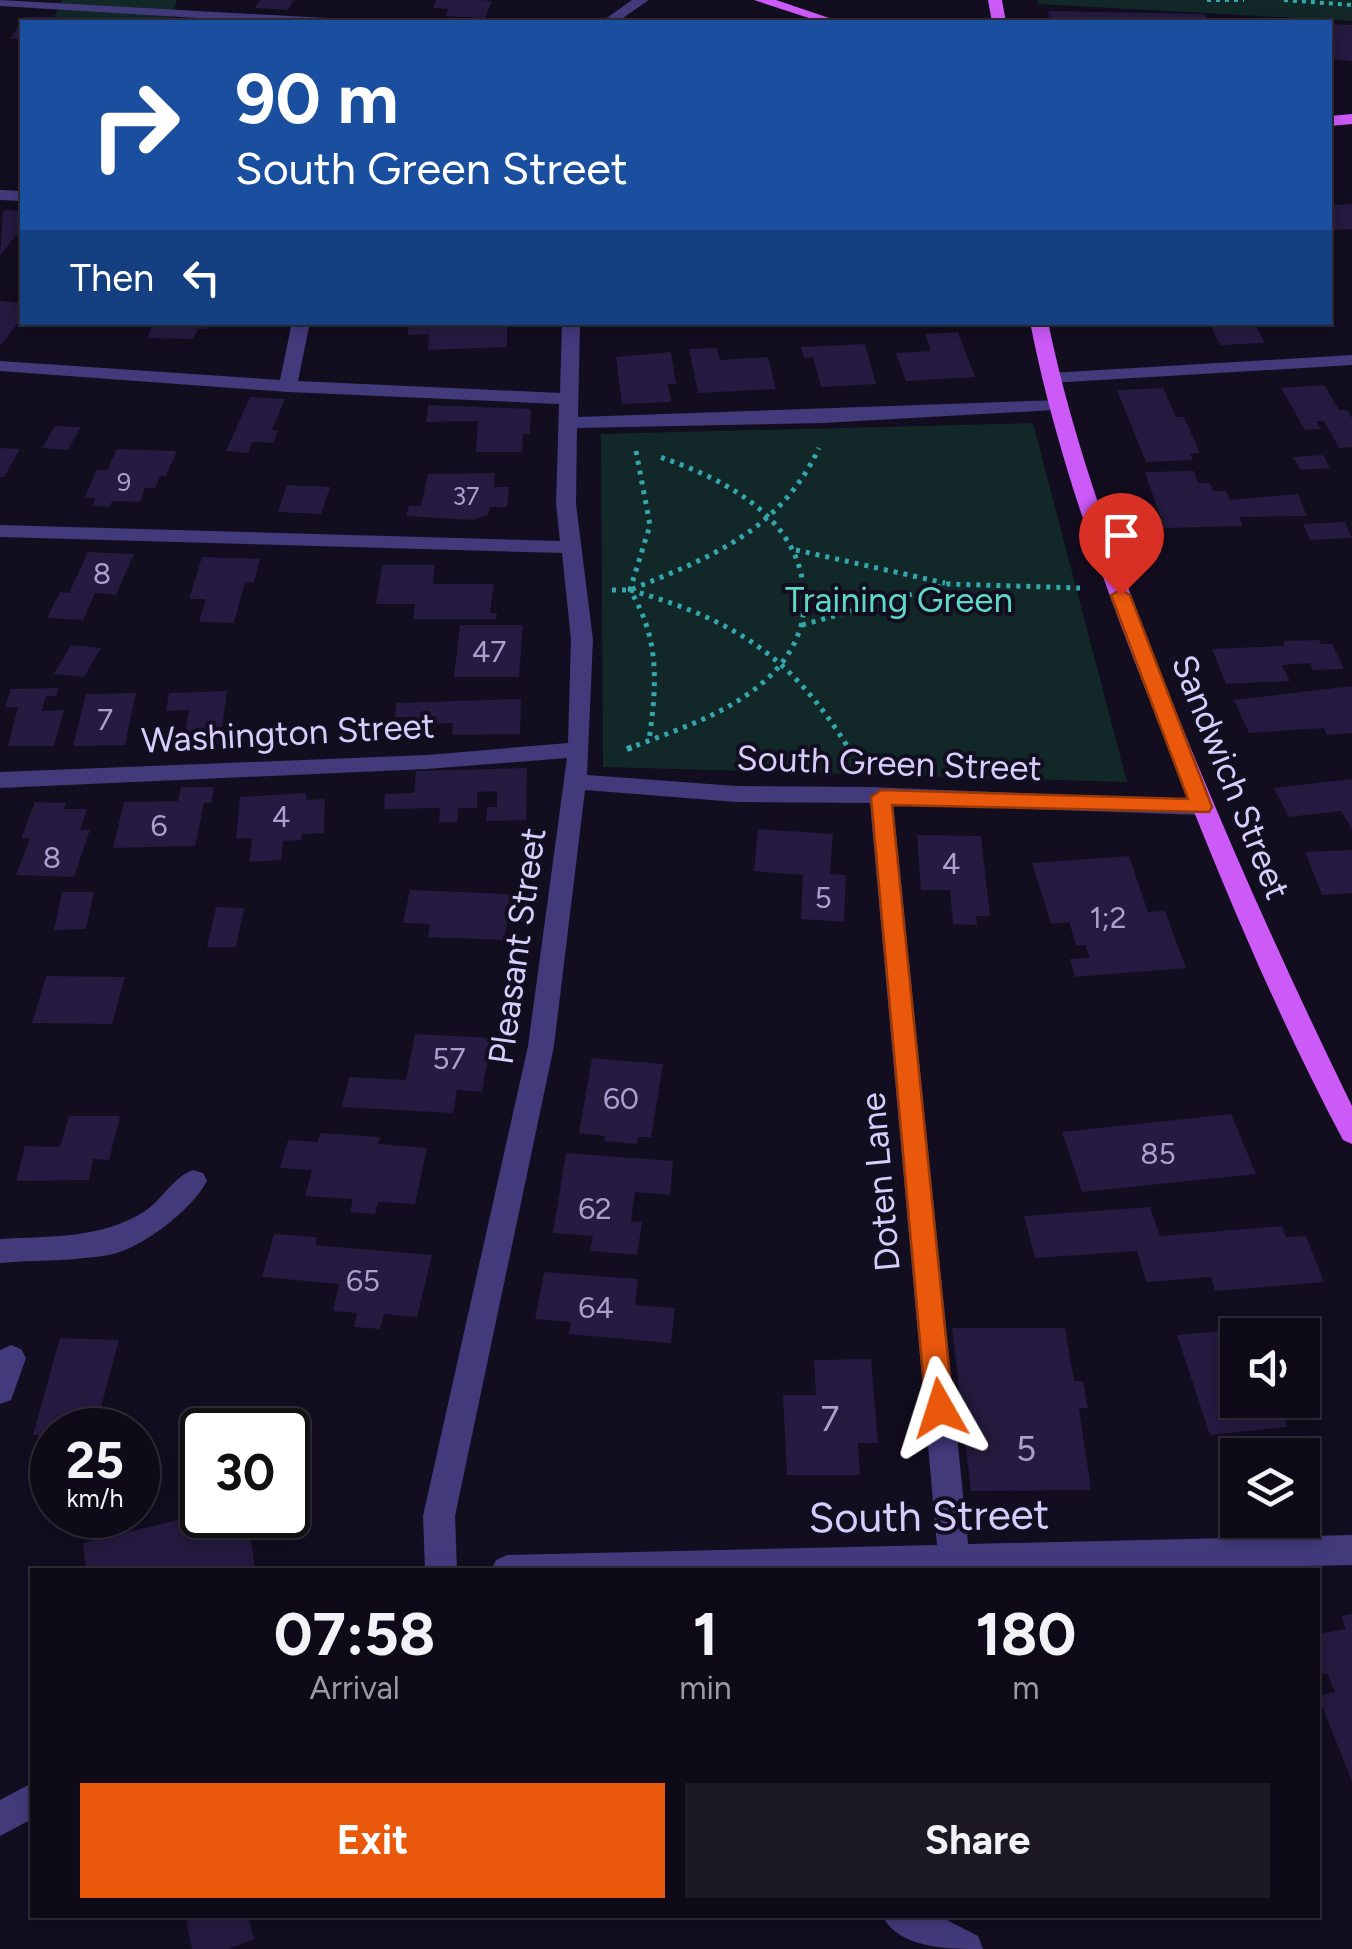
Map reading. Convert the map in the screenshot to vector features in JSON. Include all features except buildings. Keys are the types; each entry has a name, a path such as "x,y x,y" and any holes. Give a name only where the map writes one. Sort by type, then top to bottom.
{"main road":[{"path":"761,0 827,20"},
{"name":"Sandwich Street","path":"1040,325 1054,404 1085,503 1202,807 1293,1013 1352,1133"}],"street":[{"path":"611,20 642,0"},
{"path":"2,6 286,20"},
{"path":"288,386 300,325"},
{"name":"Pleasant Street","path":"442,1568 438,1516 541,1046 580,750 582,640 566,504 571,325"},
{"path":"1050,378 1352,360"},
{"path":"0,366 569,411 823,417 1054,404"},
{"path":"0,530 234,540 569,547"},
{"name":"Washington Street","path":"0,780 389,764 580,750"},
{"name":"South Green Street","path":"574,782 736,794 1202,807"},
{"name":"Doten Lane","path":"876,796 954,1560"},
{"path":"0,1250 110,1243 158,1217 193,1182"},
{"path":"0,1391 11,1358"},
{"name":"South Street","path":"666,1568 1352,1550"},
{"path":"0,1819 30,1801"},
{"path":"906,1918 965,1949"}],"path":[{"path":"1207,0 1244,0"},
{"path":"1284,0 1352,4"},
{"path":"630,590 736,543 771,518 795,494 812,469 821,443 823,417"},
{"path":"580,750 612,755 696,723 738,701 784,661 802,624 806,599 804,574 795,550 771,518 734,490 673,461 635,450 650,526 630,590"},
{"path":"795,550 948,584 1082,588"},
{"path":"802,624 948,584"},
{"path":"607,590 630,590 712,616 784,661 816,694 876,796"},
{"path":"630,590 646,614 658,668 649,740"}],"green space":[{"path":"62,0 177,0 172,20 53,20"},
{"path":"1037,0 1352,0 1352,21 1038,4"},
{"name":"Training Green","path":"1033,423 1127,782 603,767 601,434"}],"route":[{"path":"940,1408 881,797 1202,807 1121,595"}]}
